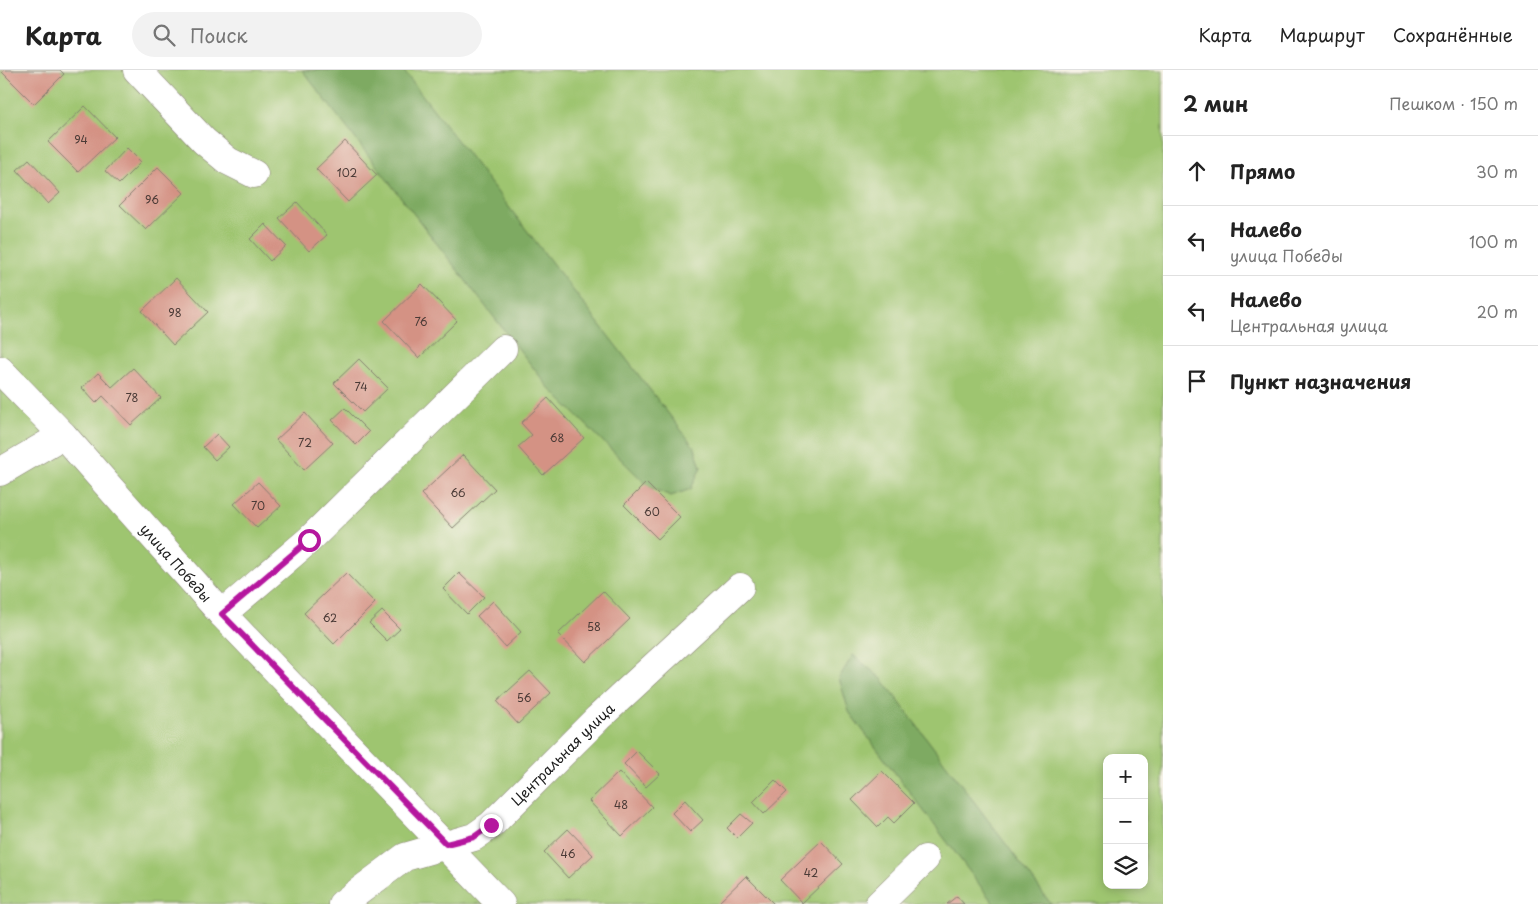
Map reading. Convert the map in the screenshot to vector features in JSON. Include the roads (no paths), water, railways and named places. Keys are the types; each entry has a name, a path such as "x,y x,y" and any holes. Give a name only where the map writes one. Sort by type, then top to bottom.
{"street":[{"path":"137,70 204,141 228,161 254,174"},
{"path":"222,614 309,540 503,348"},
{"name":"улица Победы","path":"0,370 63,435 222,614 446,844 501,904"},
{"path":"0,472 63,435"},
{"name":"Центральная улица","path":"342,904 405,857 474,837 491,825 598,718 740,587"},
{"path":"879,904 925,859"}]}
